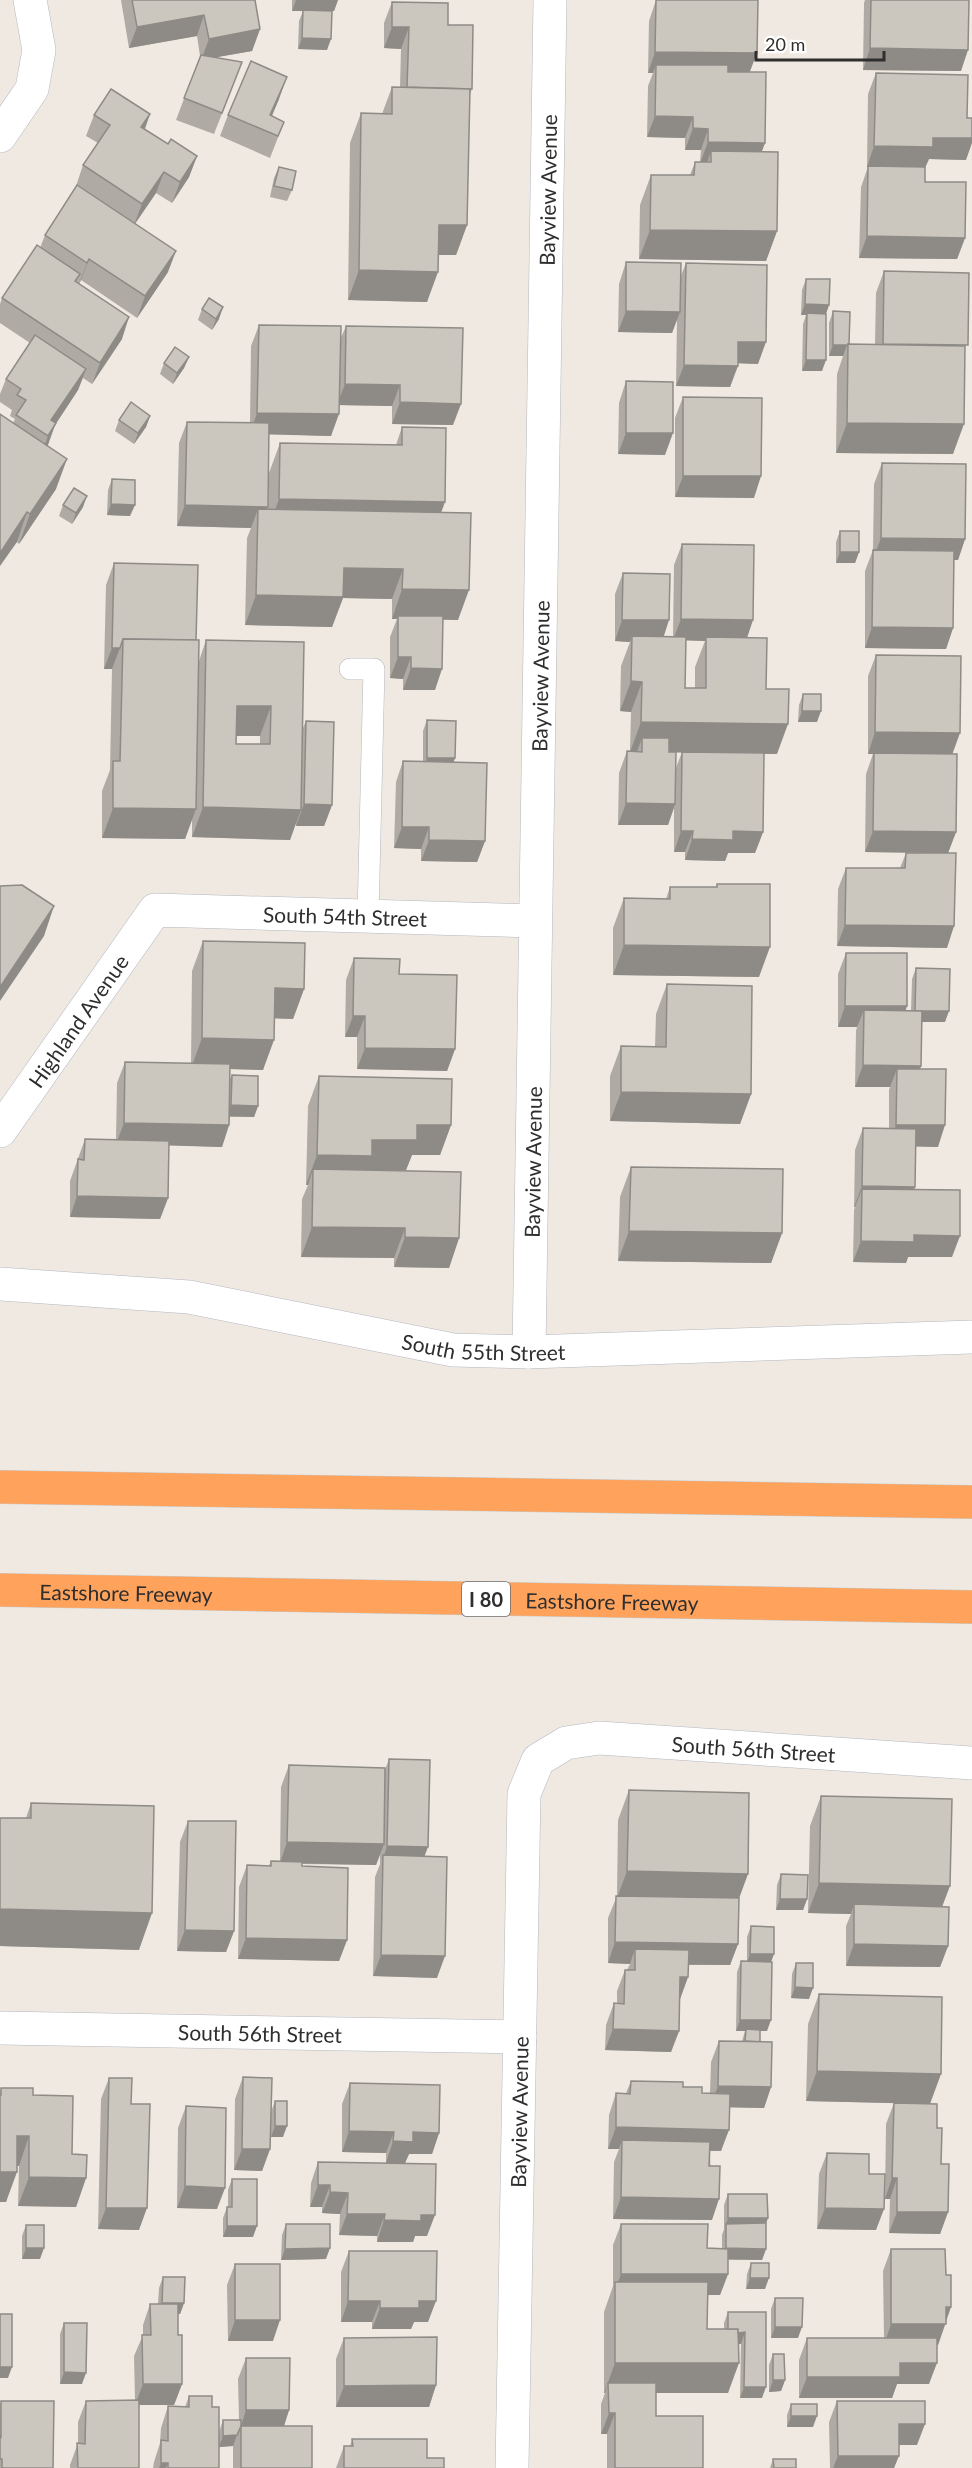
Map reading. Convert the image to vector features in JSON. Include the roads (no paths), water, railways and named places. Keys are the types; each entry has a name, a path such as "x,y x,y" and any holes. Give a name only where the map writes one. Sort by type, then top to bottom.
{"highway":[{"path":"0,1487 972,1502"},
{"name":"Eastshore Freeway","path":"0,1590 972,1607"}],"street":[{"path":"0,136 32,89 39,50 30,0"},
{"name":"Bayview Avenue","path":"529,1352 550,0"},
{"name":"South 54th Street","path":"155,910 534,921"},
{"name":"Highland Avenue","path":"0,1131 155,910"},
{"name":"South 55th Street","path":"0,1284 189,1297 453,1350 529,1352 972,1337"},
{"name":"South 56th Street","path":"538,1760 566,1743 599,1738 972,1763"},
{"name":"Bayview Avenue","path":"512,2468 524,1794 538,1760"},
{"name":"South 56th Street","path":"0,2028 520,2037"}],"lane":[{"path":"350,669 374,669 368,916"}]}
